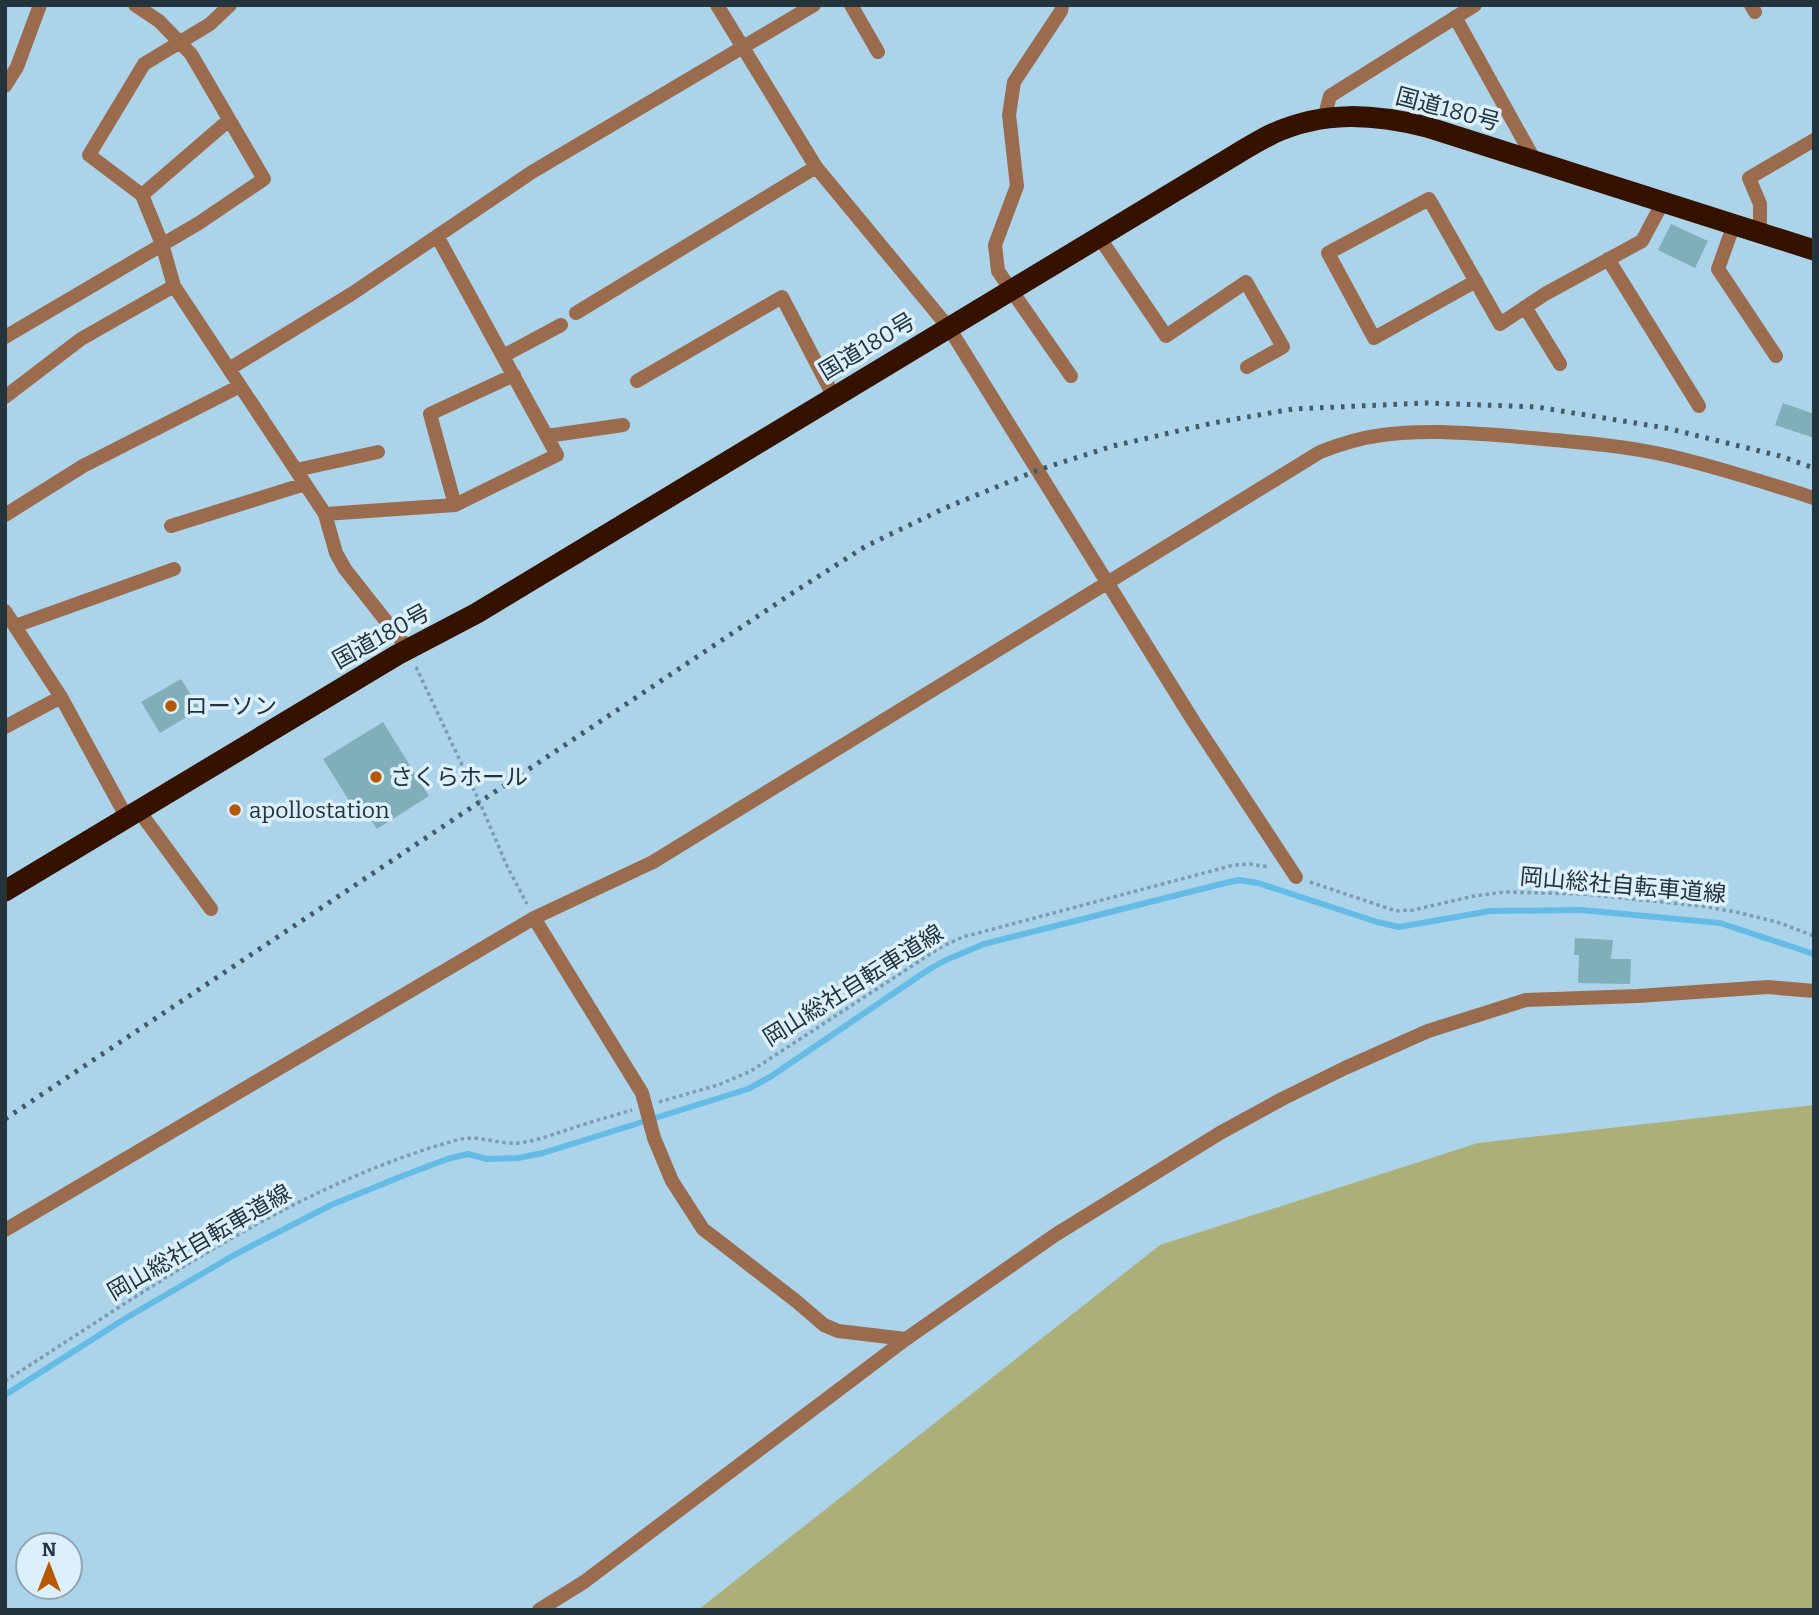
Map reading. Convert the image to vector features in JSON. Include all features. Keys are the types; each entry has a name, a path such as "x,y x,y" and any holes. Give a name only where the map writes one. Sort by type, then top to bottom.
{"highway":[{"name":"国道180号","path":"5,891 408,649 488,606 1220,164 1274,134 1300,124 1349,116 1377,117 1427,127 1814,250"}],"street":[{"path":"5,86 17,67 40,5"},
{"path":"5,337 199,223 264,179 191,54 159,21 135,5"},
{"path":"230,5 210,24 144,64 89,155 142,195 162,244 174,286 326,514 336,553 345,569 408,649"},
{"path":"717,5 816,167 949,328 1194,722 1296,877"},
{"path":"229,369 353,293 532,172 814,5"},
{"path":"851,5 878,52"},
{"path":"1062,5 1061,11 1014,82 1009,114 1017,186 995,245 998,271 1072,376"},
{"path":"1324,118 1330,96 1457,12 1475,5"},
{"path":"1457,12 1535,161"},
{"path":"142,195 229,120"},
{"path":"1760,233 1760,204 1749,178 1814,140"},
{"path":"576,313 816,167"},
{"path":"1476,281 1374,338 1328,253 1429,199 1476,281 1500,324 1545,294 1642,241 1663,202"},
{"path":"1734,224 1718,269 1776,356"},
{"path":"326,514 455,505 557,454 437,236"},
{"path":"1099,237 1167,336 1246,282 1283,347 1247,367"},
{"path":"1608,260 1699,406"},
{"path":"5,397 81,340 174,286"},
{"path":"637,381 782,297 834,397"},
{"path":"1525,307 1560,364"},
{"path":"503,356 561,325"},
{"path":"455,505 430,414 514,375"},
{"path":"5,515 83,466 240,386"},
{"path":"547,436 623,425"},
{"path":"5,1230 534,918 653,862 1320,452 1347,442 1413,432 1581,442 1669,456 1814,498"},
{"path":"296,470 378,452"},
{"path":"171,526 305,484"},
{"path":"15,626 174,569"},
{"path":"5,611 133,814 211,909"},
{"path":"5,727 61,697"},
{"path":"534,918 642,1093 654,1138 672,1181 703,1229 824,1325 838,1331 906,1339"},
{"path":"540,1610 583,1582 906,1339 1055,1235 1282,1098 1428,1031 1526,1000 1768,987 1814,991"}],"path":[{"path":"408,649 480,803 506,866 534,918"},
{"name":"岡山総社自転車道線","path":"5,1381 230,1239 365,1172 460,1139 479,1137 519,1143 718,1085 751,1070 941,947 963,937 1234,864 1273,867 1396,911 1505,892 1583,894 1737,912 1777,922 1814,936"}],"green space":[{"path":"1814,1105 1814,1610 698,1610 1160,1245 1478,1143"}],"building":[{"path":"1671,224 1708,241 1695,268 1658,250"},
{"path":"1783,403 1814,414 1814,438 1775,425"},
{"name":"ローソン","path":"181,679 200,709 160,733 141,702"},
{"name":"さくらホール","path":"383,722 429,796 377,829 364,809 357,813 323,759"},
{"path":"1575,938 1613,940 1611,959 1631,959 1630,984 1578,983 1579,955 1574,955"}],"waterway":[{"path":"5,1395 126,1318 236,1254 331,1205 447,1159 468,1154 487,1159 518,1158 543,1153 748,1089 946,960 984,944 1221,884 1239,880 1258,883 1399,927 1490,911 1581,910 1720,923 1814,954"}],"railway":[{"path":"5,1119 866,546 945,508 1038,470 1113,446 1213,423 1293,409 1425,403 1537,407 1666,428 1780,456 1814,468"}],"place":[{"name":"ローソン","path":"171,706"},
{"name":"さくらホール","path":"376,777"},
{"name":"apollostation","path":"235,810"}]}
